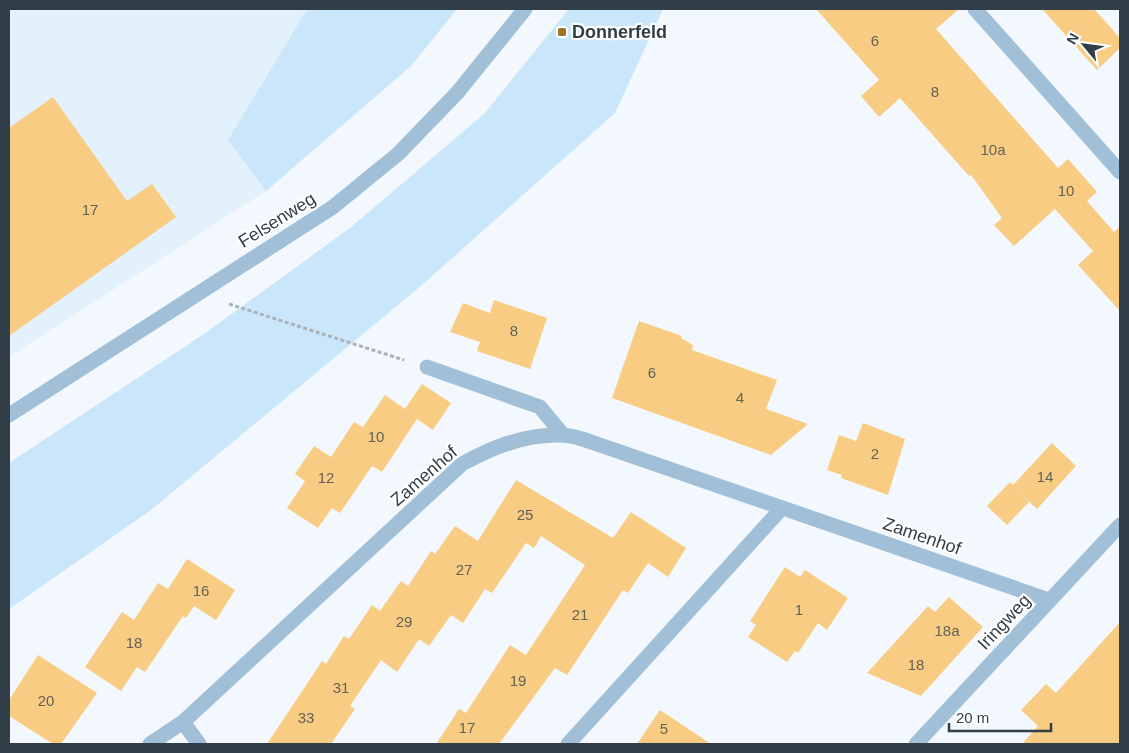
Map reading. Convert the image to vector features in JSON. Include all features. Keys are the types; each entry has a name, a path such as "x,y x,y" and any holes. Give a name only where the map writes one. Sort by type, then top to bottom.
{"street":[{"name":"Felsenweg","path":"9,415 333,207 398,154 457,93 525,9"},
{"path":"975,9 1120,172"},
{"path":"427,367 540,407 563,435"},
{"name":"Zamenhof","path":"150,744 183,722 462,464 493,448 528,438 563,435 600,445 1049,600"},
{"path":"568,744 782,508"},
{"name":"Iringweg","path":"916,744 1120,525"},
{"path":"183,722 199,744"}],"path":[{"path":"195,294 427,367"}],"shaded area":[{"path":"9,9 307,9 228,140 266,191 9,357"},
{"path":"307,9 457,9 411,66 266,191 228,140"},
{"path":"569,9 663,9 615,113 423,284 151,510 9,609 9,463 204,334 350,228 485,113"}],"building":[{"path":"816,9 959,9 936,29 1058,168 1068,159 1097,192 1087,201 1114,232 1120,226 1120,311 1078,265 1093,251 1055,209 1014,246 994,225 1002,218 971,175 969,176 900,98 879,117 861,96 879,80"},
{"path":"1042,9 1094,9 1120,38 1120,48 1097,70"},
{"path":"53,97 127,201 152,184 176,217 9,336 9,128"},
{"path":"494,300 547,318 530,369 477,351 480,342 450,332 463,303 490,313"},
{"path":"639,321 682,336 681,338 693,345 692,350 777,380 766,409 808,424 771,455 612,398"},
{"path":"422,384 451,403 433,430 417,419 382,472 372,466 340,513 332,508 318,528 287,508 305,481 295,474 314,446 331,457 354,422 363,427 385,395 405,409"},
{"path":"863,423 905,439 888,495 841,478 842,475 827,470 839,435 856,441"},
{"path":"1052,443 1076,466 1037,509 1016,489 1029,502 1007,525 987,506 1010,482 1013,485"},
{"path":"516,480 613,538 631,512 686,548 668,577 648,563 628,593 623,590 567,675 555,668 499,744 436,744 459,709 466,713 510,645 526,655 585,565 541,536 534,548 526,543 492,593 485,589 463,623 451,615 429,646 419,639 397,672 381,660 350,706 355,709 331,744 267,744 322,661 326,664 344,636 349,639 372,605 380,611 401,581 408,586 431,551 435,554 455,526 478,541"},
{"path":"187,559 235,590 216,620 194,606 186,618 183,616 145,672 137,667 121,691 85,667 122,612 134,620 158,583 168,589"},
{"path":"785,567 800,577 805,570 848,598 827,630 818,623 798,653 795,651 787,662 748,637 756,625 750,621"},
{"path":"949,597 983,627 921,696 867,673 928,606 935,612"},
{"path":"1120,622 1120,744 1022,744 1038,726 1021,710 1046,684 1056,693"},
{"path":"38,655 97,693 61,744 53,744 9,716 9,700"},
{"path":"660,710 711,744 637,744"}],"place":[{"name":"Donnerfeld","path":"562,32"}]}
